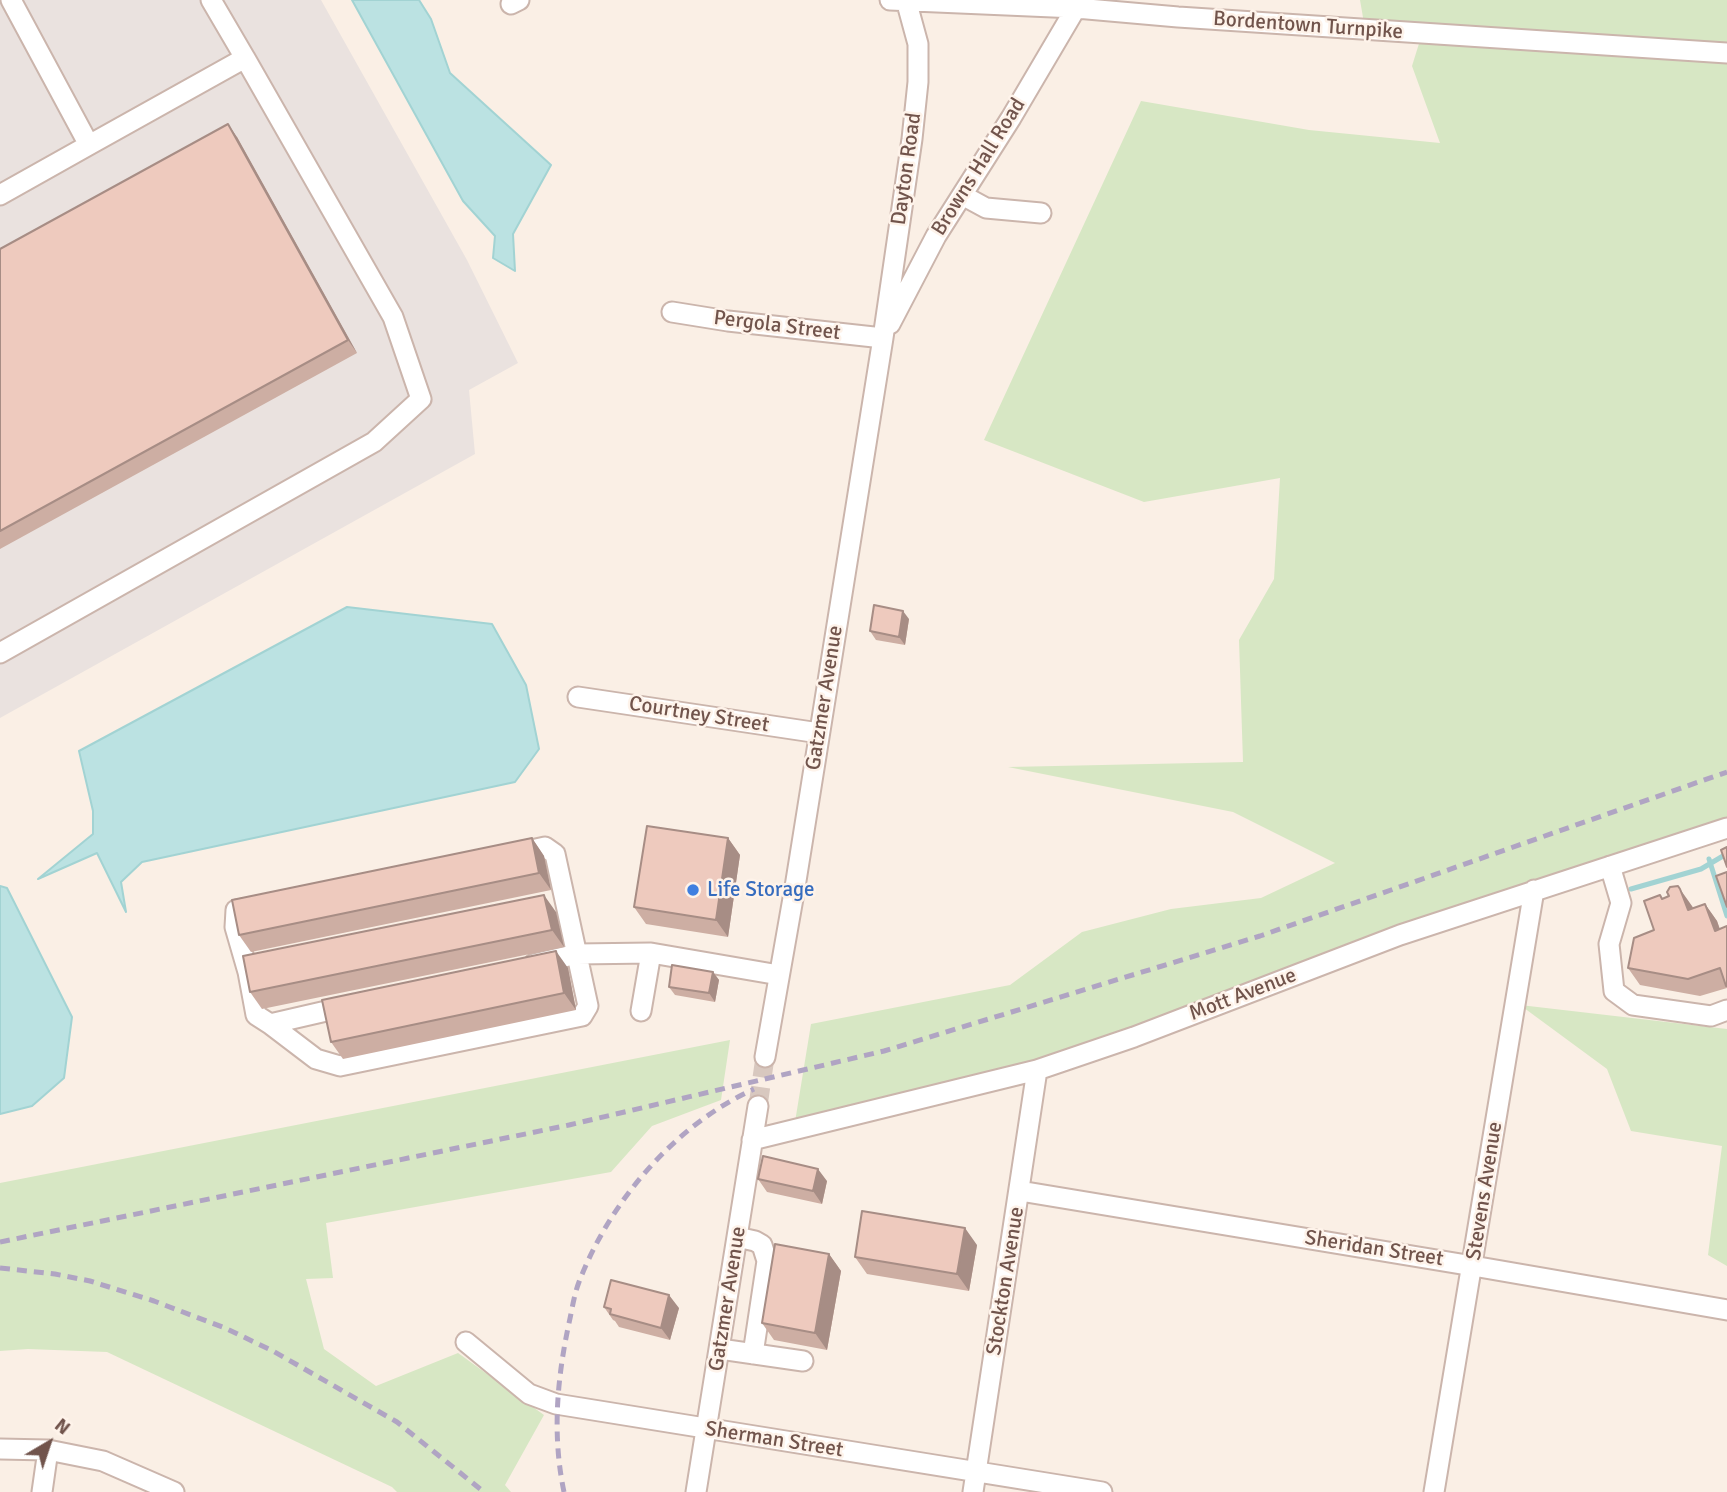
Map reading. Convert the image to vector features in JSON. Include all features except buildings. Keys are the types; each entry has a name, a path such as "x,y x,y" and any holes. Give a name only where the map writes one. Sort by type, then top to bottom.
{"street":[{"path":"11,0 89,145"},
{"path":"0,653 374,442 421,399 393,317 211,0"},
{"name":"Bordentown Turnpike","path":"901,0 1078,4 1178,17 1727,53"},
{"name":"Dayton Road","path":"883,338 918,82 918,44 901,0"},
{"name":"Browns Hall Road","path":"883,338 936,236 1078,4"},
{"path":"0,195 245,58"},
{"path":"962,195 986,208 1041,213"},
{"name":"Pergola Street","path":"672,312 883,338"},
{"name":"Gatzmer Avenue","path":"765,1057 883,338"},
{"name":"Courtney Street","path":"579,696 819,733"},
{"name":"Mott Avenue","path":"752,1140 1037,1070 1134,1037 1400,935 1727,828"},
{"path":"275,903 236,910 235,927 252,961 256,1015 316,1059 340,1066 582,1016 587,1006 577,954 557,896 555,854 545,847 491,859"},
{"path":"1610,866 1621,903 1609,944 1614,991 1633,1005 1710,1016 1727,1010"},
{"name":"Stevens Avenue","path":"1434,1492 1534,890"},
{"path":"511,969 577,954 651,954 779,975"},
{"path":"641,1011 651,954"},
{"path":"271,1024 364,1003"},
{"name":"Stockton Avenue","path":"973,1492 1037,1070"},
{"name":"Gatzmer Avenue","path":"696,1492 758,1106"},
{"name":"Sheridan Street","path":"1020,1191 1473,1265 1727,1310"},
{"path":"737,1237 762,1245 766,1261 753,1354"},
{"name":"Sherman Street","path":"466,1342 529,1394 556,1404 1102,1492"},
{"path":"720,1349 803,1362"},
{"path":"0,1449 48,1450 103,1461 174,1492"},
{"path":"42,1492 48,1450"}],"shaded area":[{"path":"0,0 321,0 467,260 518,363 469,390 475,454 0,718"}],"green space":[{"path":"1360,0 1727,0 1727,825 1033,1069 795,1122 811,1024 1010,985 1082,932 1171,909 1261,898 1335,863 1233,812 1008,767 1243,762 1239,640 1274,579 1280,478 1144,502 984,440 1141,101 1309,130 1440,143 1412,66 1422,34 1365,29"},
{"path":"1520,1005 1727,1029 1727,1266 1708,1255 1722,1146 1631,1131 1607,1069"},
{"path":"730,1040 721,1100 652,1126 611,1172 326,1223 333,1278 306,1279 324,1349 376,1386 458,1353 544,1415 505,1485 511,1492 397,1492 392,1487 107,1352 28,1349 0,1351 0,1183"}],"water":[{"path":"352,0 419,0 431,19 450,73 551,165 513,234 515,271 493,258 495,236 463,201"},
{"path":"347,607 492,624 526,685 539,749 515,782 142,862 121,882 126,912 97,853 38,879 93,834 93,811 79,751"},
{"path":"0,886 7,888 72,1017 64,1078 32,1106 0,1114"}],"waterway":[{"path":"1631,889 1701,869 1723,856"},
{"path":"1709,859 1727,916"}],"tunnel":[{"path":"758,1106 765,1057"}],"railway":[{"path":"0,1242 569,1125 884,1051 1260,936 1727,772"},
{"path":"564,1492 557,1428 559,1386 574,1297 592,1252 608,1223 648,1169 698,1123 725,1104 754,1089"},
{"path":"0,1268 90,1281 154,1301 225,1328 273,1351 397,1422 484,1492"}],"place":[{"name":"Life Storage","path":"693,890"}]}
